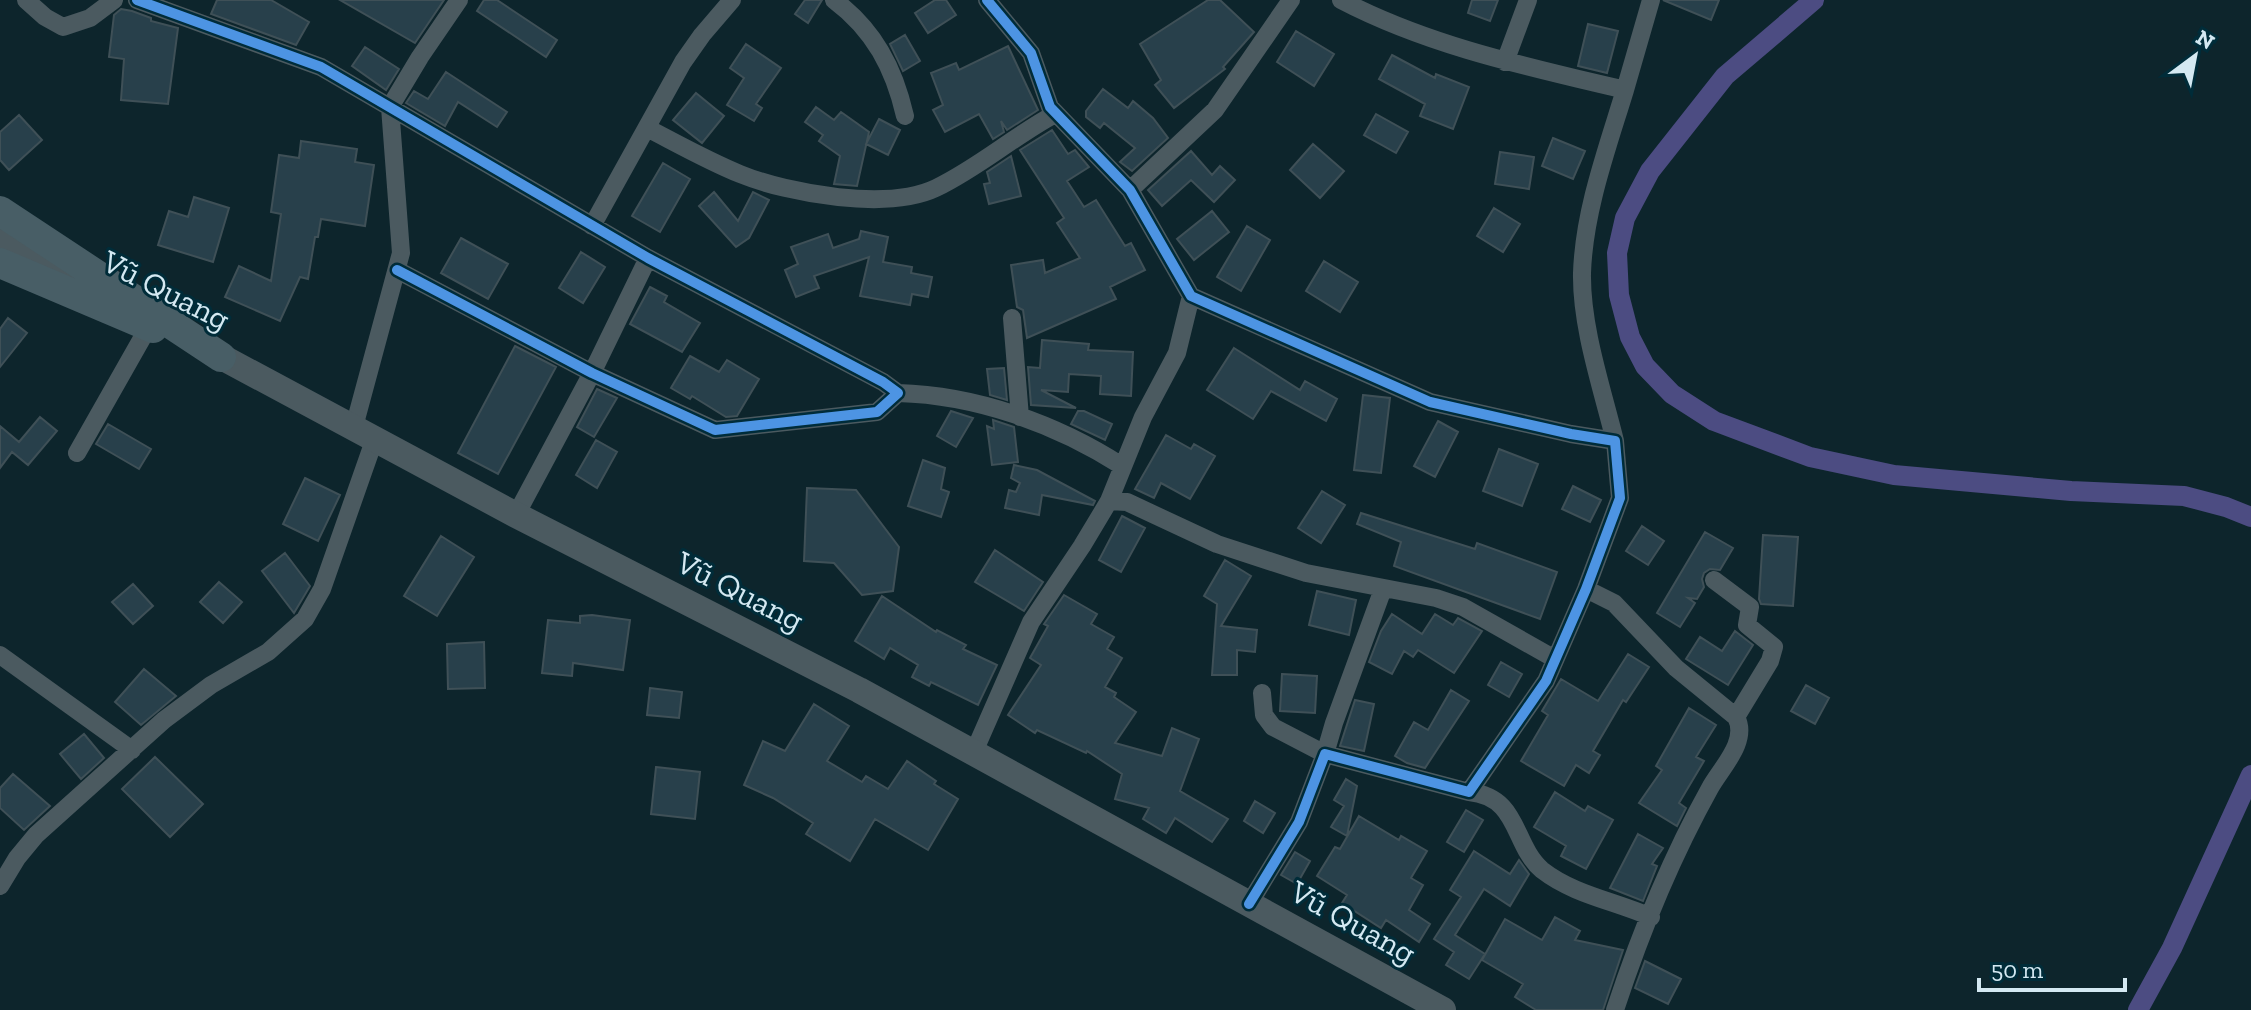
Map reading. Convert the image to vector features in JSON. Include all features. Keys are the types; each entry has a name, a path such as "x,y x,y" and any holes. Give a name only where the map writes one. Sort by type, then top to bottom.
{"highway":[{"path":"0,211 221,357"},
{"path":"0,263 221,357"}],"main road":[{"name":"Vũ Quang","path":"0,242 516,515 859,690 1443,1010"}],"street":[{"path":"26,0 45,17 63,27 90,18 114,0"},
{"path":"137,0 321,67 648,258 883,382 898,393 935,396 1020,417 1069,435 1122,466"},
{"path":"0,886 36,835 198,693 268,652 305,619 322,589 364,432 401,253 390,107 459,0"},
{"path":"592,226 683,62 732,0"},
{"path":"834,0 880,48 895,78 905,116"},
{"path":"987,0 1031,53 1055,114 1130,190 1191,296 1430,402 1615,441"},
{"path":"1130,190 1215,110 1291,0"},
{"path":"1341,0 1435,40 1505,62 1625,90"},
{"path":"1505,62 1528,0"},
{"path":"1469,792 1546,681 1586,589 1620,498 1615,441 1590,336 1582,276 1585,229 1651,0"},
{"path":"647,128 705,159 754,180 833,196 878,201 908,198 935,189 1055,114"},
{"path":"516,515 592,373 648,258"},
{"path":"397,270 592,373 715,430 877,412 898,393"},
{"path":"974,752 1031,622 1109,501 1143,417 1177,353 1191,296"},
{"path":"1012,318 1020,417"},
{"path":"77,453 149,326"},
{"path":"1109,501 1127,502 1217,544 1306,573 1436,598 1463,607 1555,659"},
{"path":"1714,580 1750,607 1747,625 1774,647 1770,661 1736,717"},
{"path":"1249,904 1299,822 1383,589"},
{"path":"1586,589 1614,603 1676,668 1736,717 1740,724 1739,737 1686,834 1615,1010"},
{"path":"0,655 132,750"},
{"path":"1262,693 1264,715 1273,727 1325,754 1482,795 1507,811 1530,856 1541,868 1578,891 1651,917"}],"building":[{"path":"217,0 271,0 309,22 296,45 211,14"},
{"path":"340,0 444,0 415,43"},
{"path":"484,0 497,0 557,40 546,57 477,11"},
{"path":"805,0 822,0 808,23 795,14"},
{"path":"935,0 946,0 956,15 928,33 915,13"},
{"path":"1208,0 1220,0 1254,32 1223,67 1225,69 1174,108 1155,85 1161,80 1140,44"},
{"path":"1472,0 1498,0 1490,21 1468,13"},
{"path":"1663,0 1719,0 1711,20"},
{"path":"121,9 178,28 168,104 121,100 124,59 109,57 114,15"},
{"path":"1588,24 1618,31 1607,73 1578,66"},
{"path":"1296,31 1334,54 1314,86 1277,62"},
{"path":"905,35 920,61 903,71 890,44"},
{"path":"746,44 781,68 756,104 762,108 754,121 727,105 744,78 730,68"},
{"path":"1008,46 1038,110 1007,130 1001,121 1004,132 993,139 979,114 945,132 933,110 943,105 931,73 956,63 959,70"},
{"path":"365,47 399,69 386,90 352,66"},
{"path":"1392,55 1435,78 1436,74 1469,87 1453,129 1420,116 1425,104 1379,79"},
{"path":"446,72 507,112 497,127 458,102 445,126 406,103 414,91 428,99"},
{"path":"1103,89 1128,108 1133,101 1153,118 1168,138 1132,171 1120,162 1135,148 1104,123 1100,128 1086,117 1086,111"},
{"path":"696,93 724,116 702,143 673,120"},
{"path":"816,107 834,120 841,112 869,132 857,186 834,184 840,156 819,141 823,135 805,122"},
{"path":"1376,114 1408,132 1396,153 1364,135"},
{"path":"19,115 42,140 9,170 0,160 0,132"},
{"path":"879,119 900,130 888,155 866,144"},
{"path":"1052,130 1068,154 1075,150 1089,167 1067,181 1084,207 1096,200 1125,246 1131,243 1145,270 1110,287 1116,299 1027,338 1023,310 1017,307 1011,265 1043,260 1045,273 1080,258 1057,223 1064,218 1020,150"},
{"path":"1553,138 1585,151 1573,179 1542,166"},
{"path":"301,141 357,149 355,162 374,165 365,226 321,219 308,279 300,277 280,321 225,297 239,266 271,281 281,214 271,212 279,155 299,158"},
{"path":"1313,144 1344,171 1320,198 1290,170"},
{"path":"1191,151 1212,175 1220,166 1235,180 1214,202 1191,180 1162,206 1148,190"},
{"path":"1500,152 1534,157 1529,189 1495,184"},
{"path":"1011,156 1021,196 989,204 984,184 990,183 987,172"},
{"path":"663,163 690,179 660,232 632,216"},
{"path":"714,192 738,221 753,192 769,200 749,238 736,247 699,206"},
{"path":"194,197 229,208 213,262 158,245 169,211 188,217"},
{"path":"1494,208 1520,224 1503,252 1477,236"},
{"path":"1212,211 1229,232 1194,260 1177,239"},
{"path":"1247,226 1270,240 1241,291 1217,277"},
{"path":"861,231 888,237 883,262 912,267 911,273 932,277 928,297 912,294 910,305 860,296 869,257 814,276 819,288 796,297 785,270 798,264 791,247 828,234 833,248 859,239"},
{"path":"461,238 508,264 488,299 441,273"},
{"path":"581,252 605,267 583,303 559,288"},
{"path":"1324,261 1358,282 1340,312 1306,291"},
{"path":"650,287 667,296 664,302 700,323 682,352 630,324"},
{"path":"8,318 27,333 0,367 0,329"},
{"path":"1042,340 1089,344 1088,350 1133,352 1131,396 1100,394 1101,376 1069,374 1068,392 1041,390 1076,408 1031,405 1028,367 1040,368"},
{"path":"515,346 556,367 498,474 458,453"},
{"path":"1234,348 1300,390 1305,381 1337,399 1326,421 1271,391 1253,419 1207,390"},
{"path":"690,356 719,372 727,360 759,379 737,416 726,417 692,396 690,399 671,388"},
{"path":"1004,368 1007,400 990,395 987,369"},
{"path":"597,389 617,398 594,437 577,427"},
{"path":"1363,395 1390,398 1381,473 1354,470"},
{"path":"951,411 973,418 956,447 937,436"},
{"path":"1078,411 1112,424 1105,440 1071,424"},
{"path":"40,417 57,431 28,465 12,452 0,468 0,426 19,442"},
{"path":"993,420 1014,427 1018,462 992,465 987,426 994,429"},
{"path":"1438,421 1458,432 1435,477 1414,466"},
{"path":"108,424 151,449 139,469 96,444"},
{"path":"1166,435 1191,449 1194,444 1215,456 1190,499 1161,483 1154,498 1135,489"},
{"path":"596,440 617,452 597,488 576,475"},
{"path":"1499,449 1538,464 1522,506 1483,491"},
{"path":"923,460 945,468 941,489 949,492 941,517 908,506"},
{"path":"1014,465 1037,470 1095,501 1093,505 1042,495 1039,515 1005,508 1009,490 1016,492 1020,483 1011,478"},
{"path":"305,478 340,495 318,541 283,524"},
{"path":"1573,486 1601,500 1590,522 1562,509"},
{"path":"807,488 856,490 899,547 893,591 862,595 834,563 804,561"},
{"path":"1322,491 1345,505 1321,543 1298,528"},
{"path":"1361,513 1475,549 1477,543 1557,572 1540,619 1394,566 1401,542 1357,524"},
{"path":"1122,516 1145,528 1121,572 1099,560"},
{"path":"1642,526 1664,541 1648,565 1626,551"},
{"path":"1705,532 1733,548 1720,570 1710,569 1704,573 1704,587 1697,599 1688,598 1695,603 1680,627 1657,613"},
{"path":"1763,535 1798,537 1793,606 1761,604"},
{"path":"441,536 474,557 437,616 404,596"},
{"path":"995,550 1043,582 1024,611 975,582"},
{"path":"285,553 310,586 294,613 262,571"},
{"path":"1225,560 1251,576 1221,626 1257,630 1255,652 1237,650 1237,675 1212,675 1217,604 1204,596"},
{"path":"219,582 242,602 223,623 200,602"},
{"path":"133,584 153,606 133,624 112,602"},
{"path":"1317,591 1356,600 1349,635 1309,625"},
{"path":"1064,595 1097,614 1091,624 1114,637 1107,649 1122,658 1105,687 1136,712 1115,743 1162,756 1172,728 1199,739 1180,791 1228,819 1212,842 1175,818 1166,833 1143,819 1149,808 1115,799 1122,774 1087,751 1037,730 1035,733 1008,715 1041,665 1030,658 1048,626 1044,624"},
{"path":"882,596 936,632 966,645 963,649 997,665 978,705 931,682 929,686 912,677 918,665 890,648 884,659 855,641"},
{"path":"1392,614 1422,634 1435,614 1453,625 1458,618 1482,631 1454,673 1418,650 1413,657 1404,651 1392,674 1369,662 1381,631"},
{"path":"580,616 630,620 623,670 573,663 572,676 542,673 548,620 580,623"},
{"path":"1735,631 1753,645 1728,685 1686,659 1700,637 1722,651"},
{"path":"484,642 485,688 448,689 447,644"},
{"path":"1628,654 1649,667 1626,702 1623,700 1593,751 1600,755 1589,773 1576,765 1564,786 1521,761 1548,715 1542,711 1561,679 1598,701"},
{"path":"1501,662 1522,674 1509,697 1488,685"},
{"path":"144,669 176,696 141,725 115,702"},
{"path":"1282,674 1317,676 1315,713 1280,711"},
{"path":"1806,685 1829,698 1815,724 1791,711"},
{"path":"650,688 682,692 679,718 647,715"},
{"path":"1451,690 1469,701 1425,768 1395,756 1414,722 1428,730"},
{"path":"1355,700 1374,704 1364,751 1340,746"},
{"path":"814,704 849,726 827,761 862,782 866,776 888,789 907,761 958,799 928,850 875,819 850,861 806,834 813,823 773,798 744,785 763,741 785,751"},
{"path":"1689,708 1716,725 1696,757 1704,761 1679,803 1686,808 1677,826 1639,803 1662,770 1656,766"},
{"path":"84,734 104,758 81,779 60,754"},
{"path":"155,757 203,804 170,837 122,789"},
{"path":"656,767 700,772 695,819 651,814"},
{"path":"13,774 50,806 24,830 0,808 0,788"},
{"path":"1346,779 1357,786 1347,836 1331,827 1344,806 1334,800"},
{"path":"1555,792 1585,811 1588,806 1613,820 1586,869 1561,856 1566,846 1534,827"},
{"path":"1255,801 1275,813 1263,833 1244,821"},
{"path":"1466,810 1483,820 1464,852 1447,842"},
{"path":"1359,816 1399,840 1401,836 1427,851 1411,878 1423,885 1409,910 1430,924 1419,942 1386,920 1381,928 1342,903 1347,895 1317,876 1335,847 1340,849"},
{"path":"1638,834 1663,848 1652,864 1657,866 1643,901 1610,888"},
{"path":"1474,851 1510,874 1519,860 1529,874 1510,906 1484,889 1455,935 1485,954 1469,979 1446,965 1454,952 1434,939 1461,897 1450,890"},
{"path":"1295,852 1310,861 1297,884 1281,875"},
{"path":"1555,917 1580,931 1575,940 1623,950 1603,1010 1536,1010 1515,997 1523,984 1482,960 1505,919 1542,940"},
{"path":"1645,961 1681,979 1668,1004 1635,988"}],"waterway":[{"path":"1814,0 1725,76 1650,171 1625,218 1617,253 1619,295 1630,337 1645,366 1672,394 1714,421 1810,457 1894,475 2071,491 2184,496 2251,517"},
{"path":"2138,1010 2172,948 2251,775"}],"cycle path":[{"path":"137,0 321,67 648,258 883,382 898,393 877,412 715,430 592,373 397,270"},
{"path":"987,0 1031,53 1050,107 1130,190 1191,296 1430,402 1615,441 1620,498 1586,589 1546,681 1469,792 1325,754 1299,822 1249,904"}]}
